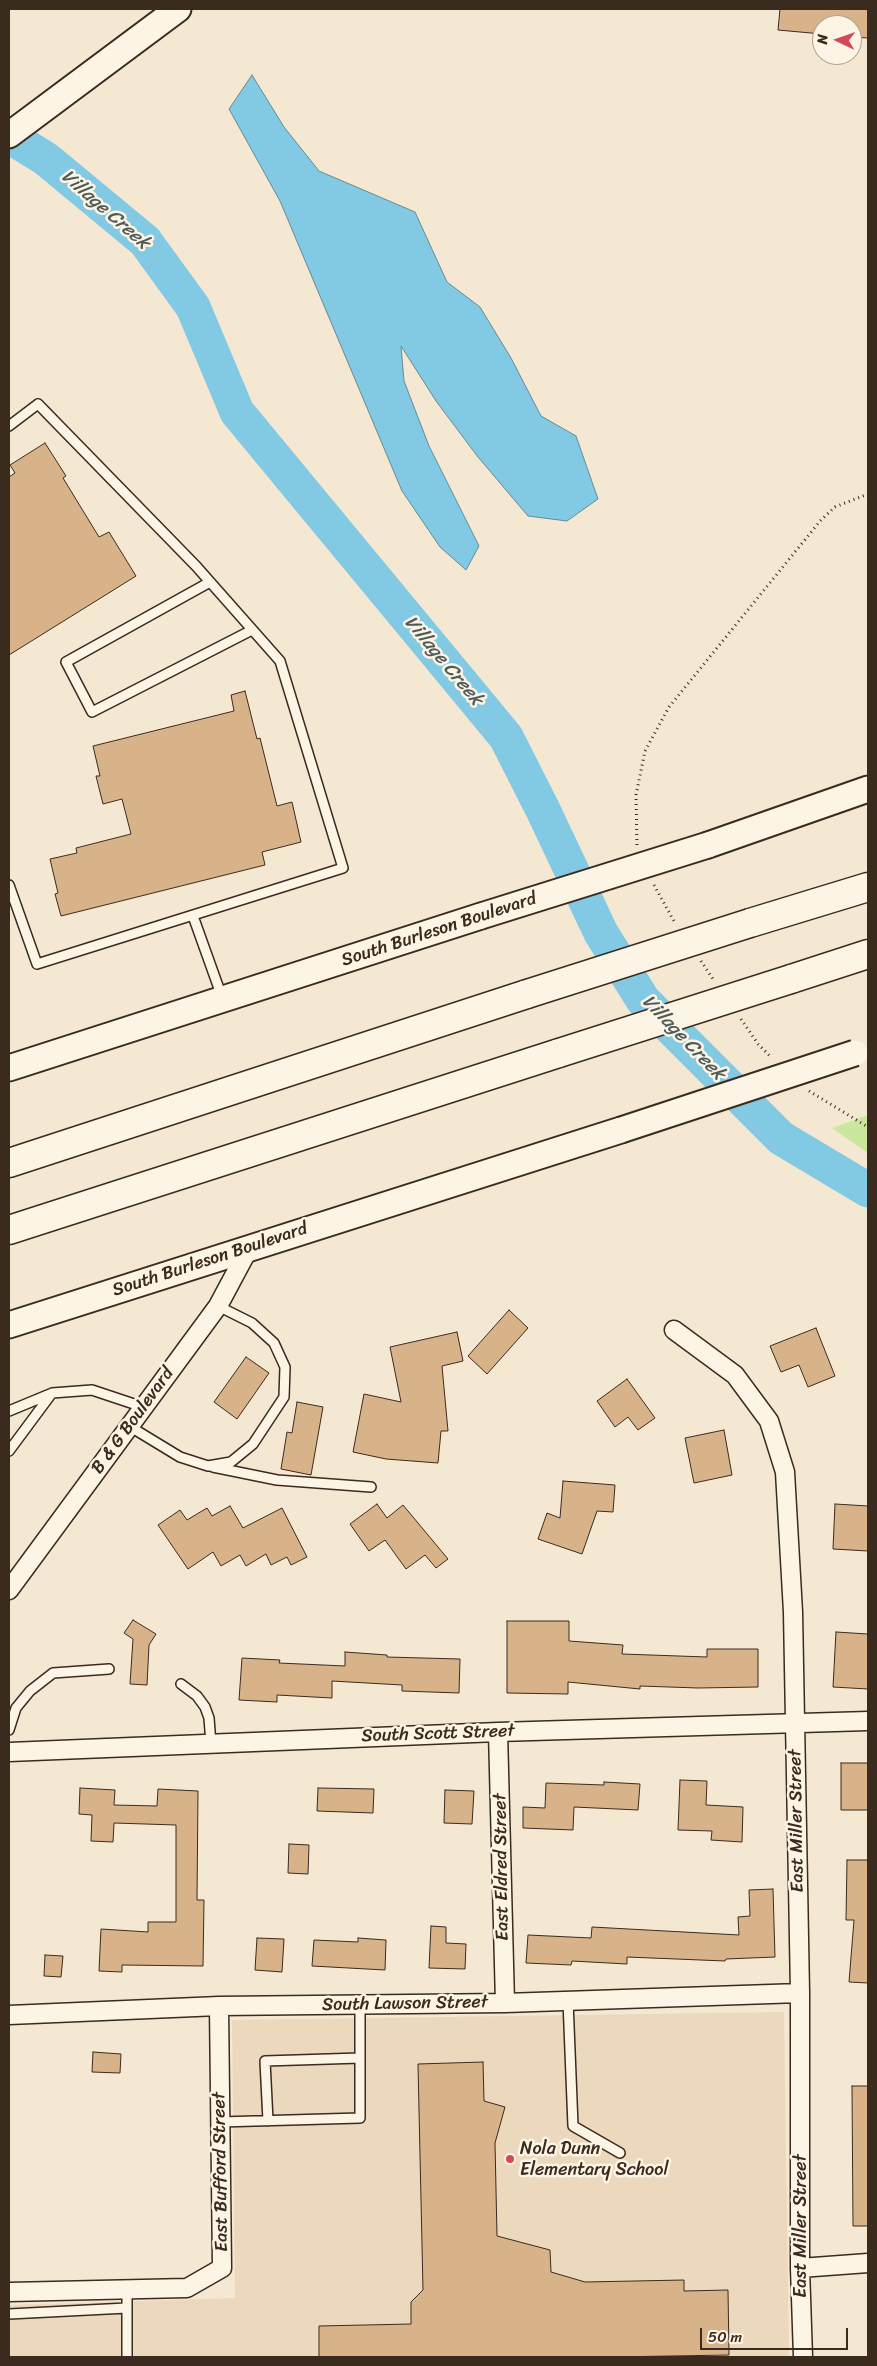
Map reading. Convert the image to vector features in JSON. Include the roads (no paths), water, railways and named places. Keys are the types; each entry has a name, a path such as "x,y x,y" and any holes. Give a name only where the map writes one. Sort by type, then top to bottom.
{"highway":[{"path":"9,1163 527,994 750,923 868,888"},
{"path":"9,1230 868,954"}],"main road":[{"path":"9,135 178,9"},
{"name":"South Burleson Boulevard","path":"9,1068 708,845 868,789"},
{"name":"South Burleson Boulevard","path":"9,1325 621,1130 862,1051"}],"street":[{"name":"B & G Boulevard","path":"9,1590 218,1306 249,1248"},
{"name":"East Miller Street","path":"674,1330 735,1375 769,1421 785,1472 793,1612 800,1993 800,2268 803,2357"},
{"name":"South Scott Street","path":"9,1752 498,1732 868,1721"},
{"name":"East Eldred Street","path":"498,1732 505,2003"},
{"name":"South Lawson Street","path":"9,2016 219,2006 505,2003 800,1993"},
{"name":"East Bufford Street","path":"127,2289 187,2288 222,2268 219,2006"},
{"path":"800,2268 868,2263"},
{"path":"9,2292 127,2289"}],"lane":[{"path":"9,426 38,404 210,582 280,661 343,868 37,964 9,884"},
{"path":"210,582 66,662 92,712 252,630"},
{"path":"193,916 223,1000"},
{"path":"208,1466 231,1462 253,1444 284,1397 285,1367 274,1343 252,1323 218,1306"},
{"path":"9,1411 52,1393 92,1390 143,1407"},
{"path":"9,1451 52,1393"},
{"path":"129,1426 180,1456 208,1466 277,1480 370,1487"},
{"path":"9,1730 16,1708 30,1691 53,1673 109,1669"},
{"path":"181,1684 198,1696 205,1707 209,1718 211,1744"},
{"path":"568,2001 573,2126 620,2153"},
{"path":"220,2122 360,2118 360,2004"},
{"path":"268,2121 265,2062 360,2058"},
{"path":"127,2289 127,2357"},
{"path":"9,2314 127,2308"}],"water":[{"path":"252,75 284,127 319,171 415,212 447,282 480,307 511,358 541,416 576,436 598,499 567,521 528,516 478,457 436,401 401,346 404,381 429,446 479,546 466,570 440,547 402,491 280,201 229,109"}],"waterway":[{"name":"Village Creek","path":"9,136 46,159 145,241 193,307 237,412 506,737 601,933 643,1000 781,1138 868,1190"}],"place":[{"name":"Nola Dunn Elementary School","path":"510,2159"}]}
